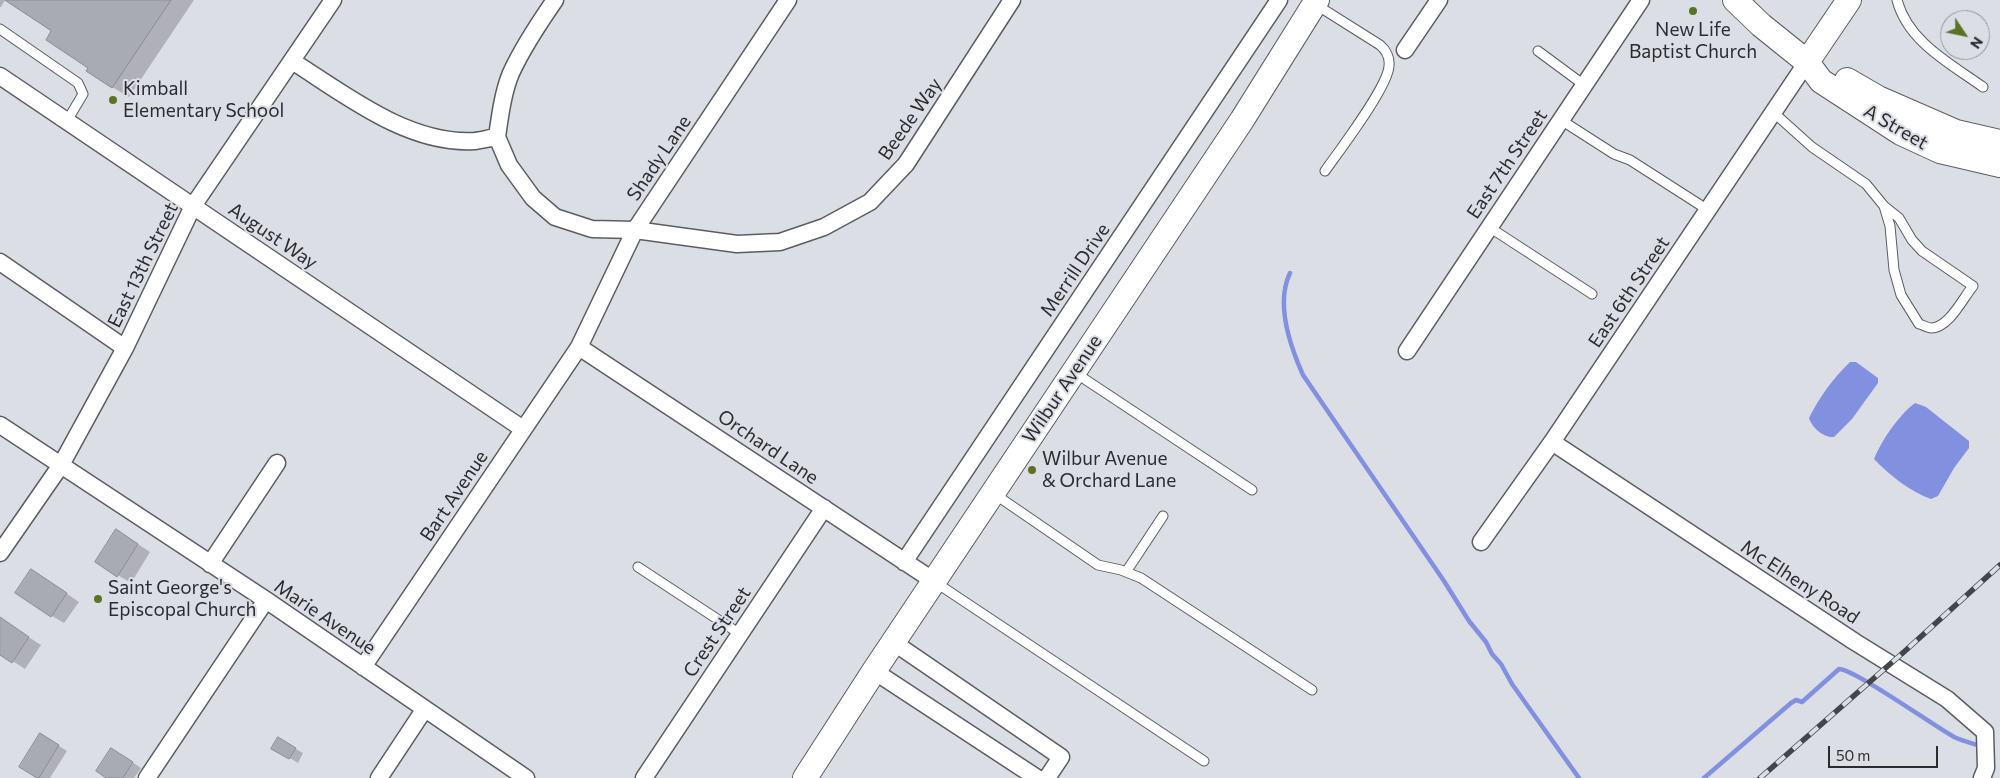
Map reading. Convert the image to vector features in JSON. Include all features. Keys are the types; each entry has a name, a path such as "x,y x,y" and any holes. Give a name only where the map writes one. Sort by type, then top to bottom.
{"main road":[{"name":"A Street","path":"1735,0 1761,25 1807,62 1821,81 1901,133 1940,151 2000,165"},
{"path":"1807,62 1849,0"},
{"name":"Wilbur Avenue","path":"805,778 893,642 1242,120 1313,1"},
{"name":"A Street","path":"1807,62 1829,68 1864,90 1915,115 1956,132 2000,142"}],"street":[{"name":"East 13th Street","path":"0,553 61,465 125,348 193,206 334,0"},
{"path":"292,61 375,113 407,130 431,137 474,141 497,137 501,111 511,74 534,30 555,0"},
{"name":"Shady Lane","path":"579,346 635,230 788,0"},
{"name":"Beede Way","path":"497,137 509,165 533,198 555,217 592,229 635,230 737,244 780,242 824,227 870,202 906,164 1012,0"},
{"name":"Merrill Drive","path":"904,562 1279,0"},
{"path":"1405,50 1439,0"},
{"name":"East 7th Street","path":"1407,351 1641,0"},
{"name":"East 6th Street","path":"1481,542 1552,442 1807,62"},
{"name":"August Way","path":"0,76 523,430"},
{"path":"0,262 125,348"},
{"name":"Orchard Lane","path":"579,346 934,581"},
{"name":"Bart Avenue","path":"363,667 579,346"},
{"name":"Marie Avenue","path":"0,425 266,600 424,710 526,778"},
{"name":"Mc Elheny Road","path":"1552,442 1855,642 1947,699 1985,732 1986,768 1982,778"},
{"path":"210,564 277,463"},
{"name":"Crest Street","path":"644,778 824,508"},
{"path":"147,778 266,600"},
{"path":"893,642 1061,757 1047,778"},
{"path":"874,671 1037,778"},
{"path":"379,778 424,710"}],"lane":[{"path":"1897,0 1900,11 1923,44 1984,87"},
{"path":"1313,1 1385,49 1390,65 1386,78 1325,171"},
{"path":"0,29 78,83 83,94 67,121"},
{"path":"1538,51 1584,85"},
{"path":"1773,112 1812,147 1866,184 1884,206 1899,218 1912,240 1922,251 1973,286 1959,308 1943,324 1932,328 1920,324 1901,295 1894,270 1890,226 1884,206"},
{"path":"1561,120 1614,154 1630,160 1708,210"},
{"path":"1489,227 1592,294"},
{"path":"1074,372 1252,490"},
{"path":"993,493 1098,565 1141,578 1312,690"},
{"path":"1126,572 1163,516"},
{"path":"638,567 740,634"},
{"path":"934,581 1204,761"}],"water":[{"path":"1850,362 1856,362 1878,378 1878,383 1852,419 1834,437 1826,436 1816,429 1809,418 1827,388"},
{"path":"1915,403 1926,407 1969,441 1969,448 1954,468 1938,496 1931,499 1901,482 1874,459 1891,429"}],"building":[{"path":"5,0 171,0 112,88 86,71 88,68 46,40 51,31"},
{"path":"116,529 138,544 117,577 95,562"},
{"path":"31,569 67,593 51,617 15,593"},
{"path":"0,617 29,637 12,663 0,655"},
{"path":"40,733 59,745 39,778 37,778 19,767"},
{"path":"278,737 296,748 289,759 271,749"},
{"path":"111,748 133,762 123,778 106,778 96,771"}],"waterway":[{"path":"1290,273 1286,285 1284,311 1289,338 1303,375 1444,581 1469,621 1501,664 1512,684 1579,778"},
{"path":"1704,778 1791,703 1796,700 1802,702 1839,669 1847,671 1877,688 1954,737 1980,746"}],"railway":[{"path":"1760,778 2000,565"}],"place":[{"name":"New Life Baptist Church","path":"1693,11"},
{"name":"Kimball Elementary School","path":"113,100"},
{"name":"Wilbur Avenue & Orchard Lane","path":"1032,470"},
{"name":"Saint George's Episcopal Church","path":"98,599"}]}
